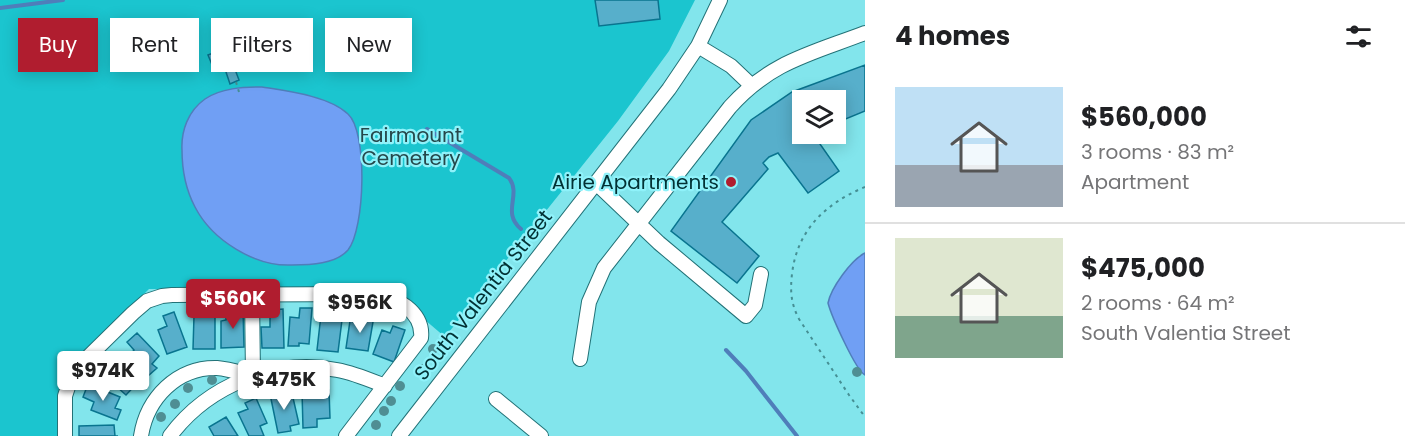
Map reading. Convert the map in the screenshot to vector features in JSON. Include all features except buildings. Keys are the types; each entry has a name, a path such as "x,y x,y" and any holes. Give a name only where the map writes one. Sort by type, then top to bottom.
{"street":[{"name":"South Valentia Street","path":"399,436 669,89 698,46 720,0"},
{"path":"580,359 587,312 594,290 610,258 714,126 751,85 767,73 790,61 865,33"},
{"path":"698,46 731,66 751,85"},
{"path":"596,183 664,248 746,316 755,304 761,274"},
{"path":"65,436 65,396 74,374 133,313 147,302 172,295 379,295 397,301 418,318 421,335 419,342 346,436"},
{"path":"252,295 253,376"},
{"path":"141,436 146,417 155,400 172,382 185,374 217,368 253,376"},
{"path":"170,436 191,412 210,398 253,376 285,369 325,368 352,374 385,386"},
{"path":"496,399 541,436"}],"path":[{"path":"236,82 239,92"},
{"path":"865,187 833,204 805,232 794,263 791,291 793,307 799,319 865,417"}],"green space":[{"name":"Fairmount Cemetery","path":"0,0 695,0 669,51 618,121 445,337 390,290 149,289 59,379 59,436 0,436"}],"shaded area":[{"path":"262,87 307,95 330,103 348,114 354,124 359,140 362,181 358,222 354,239 348,250 330,261 292,265 264,261 250,256 236,249 212,230 195,207 189,194 182,150 184,129 194,109 205,99 218,92"},
{"path":"865,253 865,375 850,354 828,303 842,275"}],"waterway":[{"path":"0,8 63,0"},
{"path":"427,129 509,178 514,191 513,216 515,223 521,229"},
{"path":"726,350 746,371 797,436"}],"place":[{"name":"Airie Apartments","path":"731,182"}]}
